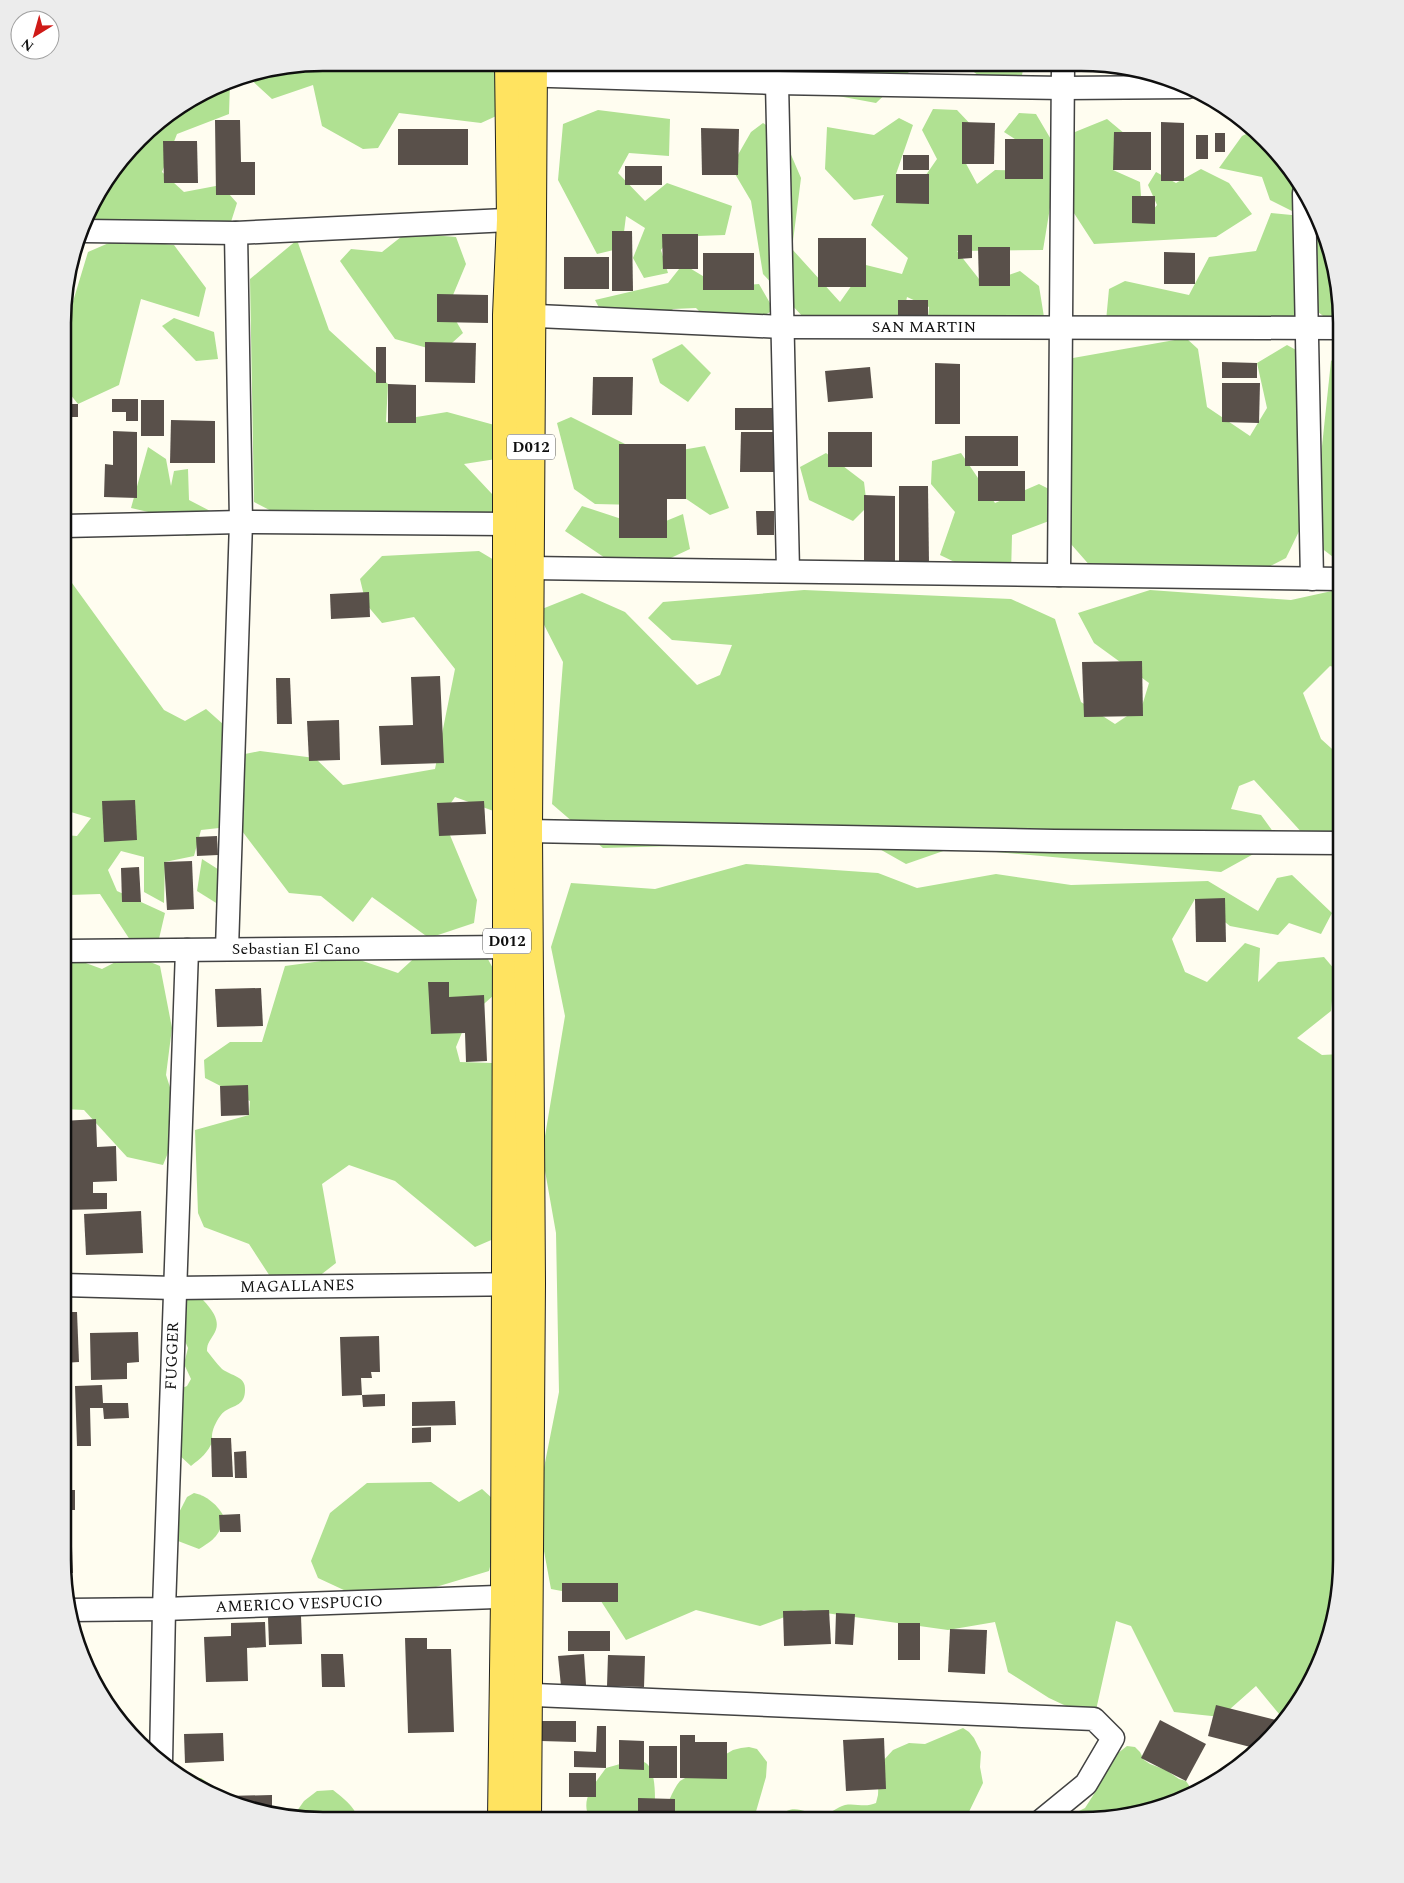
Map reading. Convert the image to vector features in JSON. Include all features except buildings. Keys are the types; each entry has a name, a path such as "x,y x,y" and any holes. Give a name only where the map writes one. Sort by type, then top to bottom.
{"main road":[{"name":"D012","path":"503,1812 515,1694 517,1597 518,947 506,524 519,314 521,71"},
{"name":"D012","path":"518,947 528,831 530,568 519,314"},
{"name":"D012","path":"515,1694 526,1812"}],"street":[{"path":"558,71 777,83 1063,88 1168,87"},
{"path":"1059,575 1063,71"},
{"path":"777,83 788,571"},
{"path":"1304,207 1312,579"},
{"path":"89,231 236,233 521,219"},
{"path":"227,949 242,522 236,233"},
{"name":"SAN MARTIN","path":"519,314 782,327 1333,328"},
{"path":"71,526 242,522 506,524"},
{"path":"530,568 1333,579"},
{"path":"528,831 1054,841 1333,843"},
{"name":"Sebastian El Cano","path":"71,951 518,947"},
{"name":"FUGGER","path":"162,1753 164,1609 187,950"},
{"name":"MAGALLANES","path":"71,1285 174,1288 518,1284"},
{"name":"AMERICO VESPUCIO","path":"76,1610 164,1609 517,1597"},
{"path":"515,1694 1094,1718 1113,1738 1086,1784 1052,1812"}],"green space":[{"path":"324,71 511,71 518,106 481,123 399,113 378,148 363,149 322,126 313,85 272,99 253,82 291,73"},
{"path":"751,71 910,71 876,103 762,82"},
{"path":"973,71 1023,71 1022,75 990,85"},
{"path":"230,89 229,114 177,134 162,172 184,192 221,185 237,203 230,225 89,231 114,183 145,145 183,114"},
{"path":"933,109 957,110 975,129 963,158 977,184 995,170 1041,171 1041,156 1004,132 1019,113 1036,114 1059,153 1043,250 957,251 983,284 1020,271 1039,286 1044,317 927,329 929,307 907,297 899,334 817,332 763,274 751,201 731,167 751,132 763,123 783,136 801,178 792,249 840,302 866,265 902,274 908,258 871,225 884,195 854,200 825,169 827,127 874,135 899,118 913,125 896,174 910,198 937,159 922,130"},
{"path":"598,110 670,119 669,156 629,153 618,173 645,201 667,183 732,206 725,235 670,237 661,250 668,273 644,278 633,258 645,228 626,216 622,248 597,254 558,180 563,124"},
{"path":"1107,119 1125,134 1113,170 1140,182 1143,223 1157,205 1148,185 1156,172 1176,183 1201,169 1229,183 1252,214 1216,237 1094,244 1057,187 1070,134"},
{"path":"1247,134 1270,157 1290,183 1307,212 1314,227 1328,274 1333,324 1313,308 1263,334 1217,316 1147,332 1106,321 1109,289 1125,281 1189,295 1209,257 1256,251 1271,213 1302,216 1270,200 1262,177 1219,168 1242,136"},
{"path":"406,233 456,237 466,264 448,307 463,333 442,352 395,339 340,261 351,249 382,252"},
{"path":"118,239 174,245 206,288 199,317 141,299 119,385 78,404 71,395 72,304 88,252"},
{"path":"297,240 329,330 388,384 386,422 447,412 509,429 509,457 464,464 506,509 501,523 312,532 254,502 250,279"},
{"path":"683,264 721,287 759,284 774,310 725,337 696,308 673,309 651,331 606,321 595,300 668,283"},
{"path":"174,318 214,332 218,359 196,361 162,326"},
{"path":"1186,338 1198,349 1207,407 1250,436 1267,408 1257,363 1287,345 1316,361 1306,517 1286,558 1263,570 1092,568 1063,535 1059,399 1073,358"},
{"path":"682,344 711,373 688,402 660,383 652,359"},
{"path":"1333,360 1333,557 1312,541 1331,361"},
{"path":"571,417 631,447 639,505 595,504 574,489 557,423"},
{"path":"705,446 729,508 710,515 676,492 670,452"},
{"path":"148,447 166,459 171,486 174,471 188,469 189,500 216,514 212,533 186,536 170,517 131,508"},
{"path":"826,453 864,482 867,507 853,521 809,500 800,467"},
{"path":"961,453 995,503 1039,484 1053,491 1049,521 1012,535 1011,574 986,577 940,555 955,512 931,484 932,461"},
{"path":"582,506 649,528 683,514 690,549 645,570 620,568 565,531"},
{"path":"479,551 511,570 499,813 455,797 442,816 477,900 474,923 429,938 372,897 353,922 321,896 289,893 239,827 235,756 260,751 315,758 343,785 435,769 455,669 414,617 382,623 366,604 360,579 382,556"},
{"path":"71,582 164,710 185,721 206,709 224,725 219,828 201,830 194,856 165,862 164,903 144,892 144,857 121,851 108,870 117,891 165,913 158,943 136,949 100,894 71,895 71,836 77,836 91,818 71,812"},
{"path":"804,590 1011,599 1055,619 1081,702 1115,724 1142,706 1149,683 1094,643 1078,613 1150,590 1291,600 1333,591 1333,667 1330,666 1303,693 1321,739 1333,750 1333,850 1314,846 1254,780 1239,786 1231,809 1261,815 1279,840 1221,872 952,848 906,864 876,847 823,842 603,848 552,804 563,662 537,611 582,593 625,612 697,685 720,675 732,645 672,640 648,618 663,602"},
{"path":"202,859 235,880 221,906 197,891"},
{"path":"746,864 878,873 917,888 996,874 1071,885 1208,881 1258,911 1277,878 1292,875 1332,913 1321,934 1289,923 1278,935 1230,926 1195,899 1172,939 1185,972 1207,982 1245,943 1260,948 1258,982 1278,962 1324,957 1333,968 1331,1011 1297,1038 1322,1055 1333,1054 1333,1559 1331,1592 1324,1625 1314,1656 1299,1686 1280,1715 1256,1686 1221,1717 1174,1712 1131,1626 1116,1621 1094,1719 1049,1698 1008,1672 995,1622 948,1630 804,1610 760,1626 696,1610 626,1640 599,1598 551,1589 536,1508 559,1392 556,1233 542,1154 565,1016 551,947 571,883 655,889"},
{"path":"483,950 503,987 468,1018 456,1047 460,1062 492,1063 509,1087 503,1235 475,1247 395,1181 349,1165 322,1184 336,1263 309,1284 275,1284 249,1244 204,1227 198,1213 195,1130 249,1115 250,1101 205,1078 204,1060 230,1042 262,1042 285,966 351,957 398,973 422,951"},
{"path":"131,954 160,966 172,1028 166,1075 181,1121 163,1165 127,1157 84,1110 71,1109 71,958 102,969"},
{"path":"199,1296 213,1312 217,1322 215,1332 208,1343 207,1351 222,1369 241,1379 245,1385 245,1395 241,1402 220,1416 213,1429 213,1440 209,1448 191,1466 178,1454 180,1389 187,1386 191,1379 184,1364 188,1348 178,1325 178,1300"},
{"path":"431,1482 459,1502 482,1489 504,1509 489,1571 376,1605 318,1578 311,1561 330,1513 367,1483"},
{"path":"194,1493 212,1502 224,1517 216,1536 199,1549 178,1541 172,1526 187,1497"},
{"path":"963,1728 974,1738 981,1752 980,1767 983,1783 969,1812 831,1812 845,1805 876,1803 879,1770 882,1762 893,1750 909,1743 925,1744"},
{"path":"1127,1746 1135,1747 1144,1760 1186,1781 1190,1787 1177,1793 1130,1807 1077,1812 1085,1808 1113,1757"},
{"path":"741,1748 757,1749 767,1762 766,1777 756,1812 664,1812 674,1789 680,1781 733,1750"},
{"path":"638,1761 648,1765 654,1779 655,1812 587,1812 587,1798 606,1768"},
{"path":"197,1778 201,1778 214,1787 212,1786"},
{"path":"333,1790 351,1806 355,1812 297,1810 304,1801 317,1791"},
{"path":"793,1809 809,1812 785,1812"}]}
